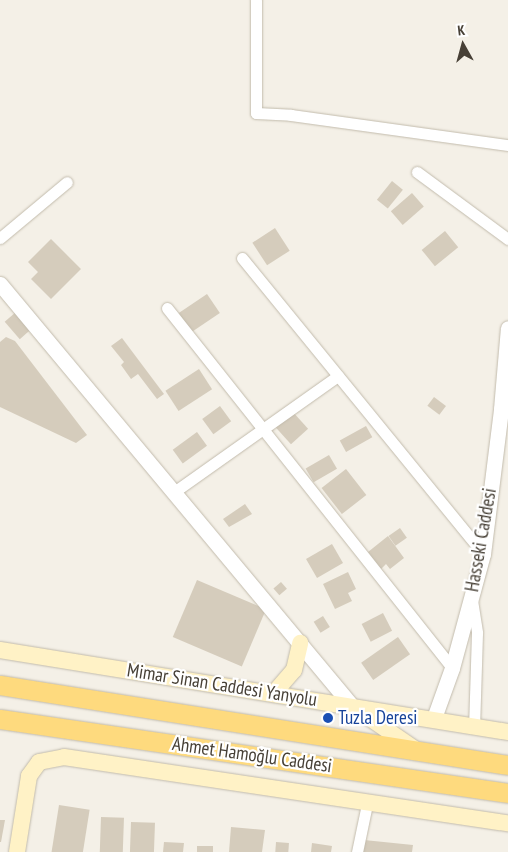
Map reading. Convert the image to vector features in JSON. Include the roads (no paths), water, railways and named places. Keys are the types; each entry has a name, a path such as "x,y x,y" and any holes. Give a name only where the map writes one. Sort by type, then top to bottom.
{"highway":[{"name":"Ahmet Hamoğlu Caddesi","path":"0,685 506,765"},
{"name":"Ahmet Hamoğlu Caddesi","path":"0,719 506,792"}],"main road":[{"path":"274,693 294,670 300,643"},
{"name":"Mimar Sinan Caddesi Yanyolu","path":"0,650 434,718 506,732"},
{"path":"352,705 416,750"},
{"path":"17,852 29,776 39,762 64,757 367,804 508,823"}],"street":[{"path":"256,0 256,113 291,114 508,145"},
{"path":"417,172 508,239"},
{"path":"0,238 67,182"},
{"path":"242,258 483,554"},
{"path":"0,284 352,705"},
{"path":"167,308 452,668"},
{"name":"Hasseki Caddesi","path":"434,718 452,668 483,554 502,409 508,328"},
{"path":"174,492 338,376"},
{"path":"472,596 477,633 474,726"},
{"path":"357,852 367,804"}],"place":[{"name":"Tuzla Deresi","path":"328,718"}]}
